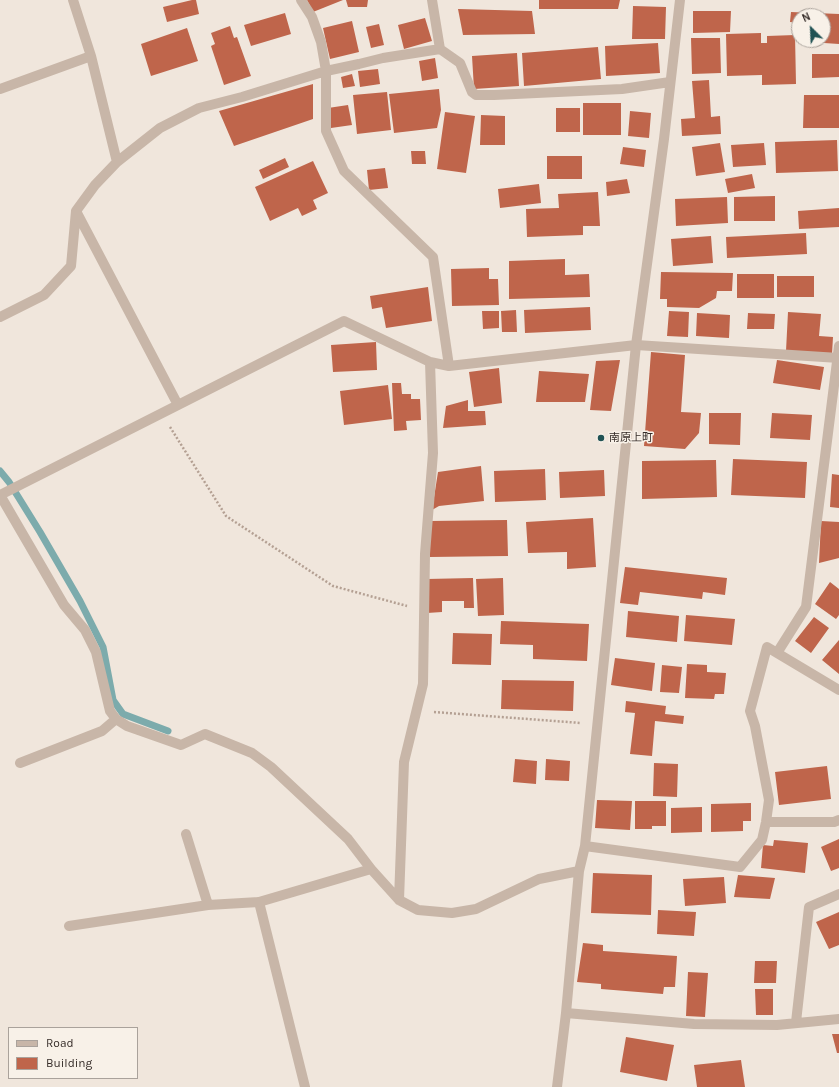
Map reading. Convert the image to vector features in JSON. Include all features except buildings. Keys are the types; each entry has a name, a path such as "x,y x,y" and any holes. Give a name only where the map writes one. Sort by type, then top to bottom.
{"street":[{"path":"73,0 92,56 117,162"},
{"path":"301,0 312,17 321,42 326,71 326,131 344,171 433,257 449,366"},
{"path":"432,0 440,49"},
{"path":"557,1087 566,1013 579,871 585,846 636,345 680,0"},
{"path":"0,317 44,295 71,266 76,211 95,185 117,162 160,128 199,108 242,97 326,71 383,58 440,49 460,63 472,92 476,95 622,89 670,82"},
{"path":"0,89 92,56"},
{"path":"76,211 178,405"},
{"path":"579,871 540,879 476,909 452,913 418,910 399,900 371,869 348,839 271,767 252,753 204,734 181,745 127,726 116,719 110,711 96,652 87,636 64,605 2,494 344,321 430,362 449,366 636,345 838,357"},
{"path":"777,653 806,607 839,346"},
{"path":"399,900 404,762 423,684 424,554 433,453 430,362"},
{"path":"585,846 740,867 762,840 769,800 755,726 750,711 767,647 839,690"},
{"path":"20,764 102,731 116,719"},
{"path":"766,822 834,822 839,820"},
{"path":"186,834 208,905"},
{"path":"69,926 208,905 259,902 371,869"},
{"path":"796,1022 809,908 839,894"},
{"path":"259,902 305,1087"},
{"path":"566,1013 694,1024 777,1025 839,1019"}],"path":[{"path":"161,413 226,516 332,586 424,611"},
{"path":"417,711 597,724"}],"waterway":[{"path":"0,471 9,482 40,532 80,601 103,647 113,700 123,714 168,731"}],"place":[{"name":"南原上町","path":"601,438"}]}
